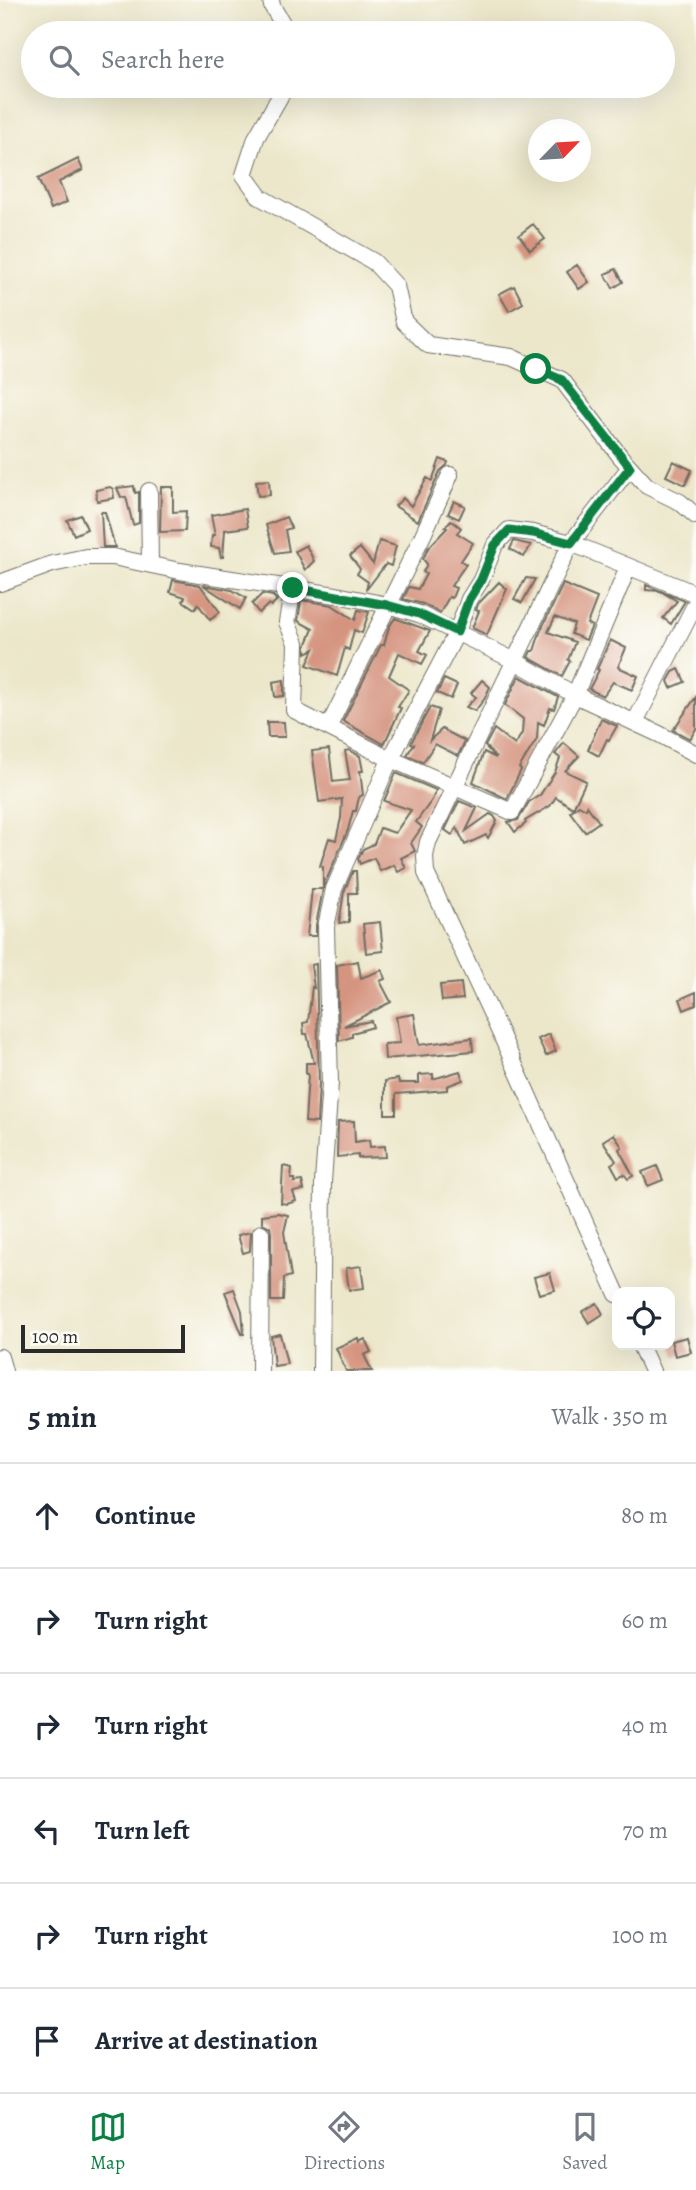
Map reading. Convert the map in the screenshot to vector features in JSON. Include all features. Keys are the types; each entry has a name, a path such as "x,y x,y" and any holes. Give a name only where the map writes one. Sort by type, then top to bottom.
{"street":[{"path":"271,0 281,21"},
{"path":"279,98 256,138 244,175 260,197 374,262 396,286 404,322 428,345 511,357 562,380 647,486 680,502 696,516"},
{"path":"614,1287 426,873 425,856 428,842 453,788 571,543 630,467"},
{"path":"328,726 450,475"},
{"path":"149,491 150,564"},
{"path":"321,1371 323,1182 330,1083 326,927 334,889 391,759 457,632 469,599 481,580 495,545 509,530 571,543 696,594"},
{"path":"0,583 52,564 86,557 113,557 387,605 419,614 513,660 575,695 694,750"},
{"path":"293,588 287,622 296,643 294,710 391,759 512,812 575,695 628,568"},
{"path":"635,722 696,603"},
{"path":"260,1371 261,1233"},
{"path":"642,1350 652,1371"},
{"path":"0,1356 4,1371"}],"building":[{"path":"78,159 83,170 59,182 67,202 51,209 38,179"},
{"path":"533,224 545,239 530,250 519,235"},
{"path":"577,265 589,282 579,289 567,272"},
{"path":"616,269 623,282 613,288 605,274"},
{"path":"514,286 523,303 509,311 499,294"},
{"path":"440,459 448,462 447,465 440,471 418,521 395,506 403,498 411,506 427,478 432,481"},
{"path":"673,461 692,470 685,485 666,476"},
{"path":"269,480 270,495 258,496 256,481"},
{"path":"134,486 135,493 139,492 139,523 133,525 126,497 121,497 117,488"},
{"path":"110,487 113,489 114,498 97,501 96,490"},
{"path":"161,487 173,487 173,512 186,511 185,531 160,532"},
{"path":"454,501 465,506 459,519 448,514"},
{"path":"245,509 248,527 225,530 221,557 219,548 211,547 212,535 215,535 211,515"},
{"path":"101,512 105,512 115,547 103,547"},
{"path":"81,515 87,529 74,535 67,520"},
{"path":"286,517 291,528 285,530 289,551 275,553 266,525"},
{"path":"451,520 461,528 457,533 473,543 461,561 466,564 451,586 456,588 452,598 449,597 440,613 423,604 403,599 409,587 418,589 426,574 423,572 427,564 423,559 428,548"},
{"path":"379,541 396,546 391,566 386,564 366,590 368,582 357,574 360,569 350,556 360,548 373,564"},
{"path":"514,541 531,545 524,557 510,549"},
{"path":"306,545 314,561 305,570 295,551"},
{"path":"526,578 535,579 522,603 514,599"},
{"path":"173,580 200,585 220,612 210,620 198,604 195,609 183,601 185,597 170,592"},
{"path":"499,582 507,589 487,635 472,628 479,611 476,610 478,604"},
{"path":"563,584 597,598 587,624 592,626 586,640 571,634 574,624 555,617 548,632 575,642 568,660 570,661 562,676 528,657 531,651 534,651"},
{"path":"203,585 232,590 246,598 240,609"},
{"path":"646,585 685,601 671,624 663,618 677,601 660,591 646,590"},
{"path":"262,594 273,596 277,600 259,613 252,604"},
{"path":"301,600 332,605 355,620 358,610 369,612 362,633 354,630 349,650 345,648 337,676 307,665 314,649 306,653 313,629 298,621"},
{"path":"395,618 430,631 419,651 427,655 422,664 399,653 389,676 409,690 398,707 401,708 384,744 343,721 381,645 384,645 389,627"},
{"path":"610,640 626,648 618,667 638,676 632,690 613,682 603,696 589,689"},
{"path":"679,669 685,682 671,688 668,681 673,672"},
{"path":"519,676 558,697 554,709 550,708 544,725 538,722 537,739 519,768 521,770 507,799 473,782 484,752 496,758 485,746 494,729 515,745 522,733 523,719 505,705"},
{"path":"444,679 457,685 451,699 437,693"},
{"path":"284,680 284,696 275,697 273,682"},
{"path":"482,680 490,687 475,711 466,707 476,697 471,693"},
{"path":"696,697 696,729 690,739 673,730"},
{"path":"430,707 439,710 430,740 442,729 465,741 458,756 435,744 423,762 407,755"},
{"path":"601,719 617,726 599,756 588,750"},
{"path":"267,722 284,722 285,737 268,737"},
{"path":"564,743 579,756 565,771 586,781 573,808 556,797 550,806 525,821 515,832 508,822 518,820 529,802 540,795 555,772 560,758 555,754"},
{"path":"329,749 333,782 350,780 345,751 349,750 360,756 363,795 359,797 356,811 353,811 348,830 323,888 323,867 320,866 329,838 336,840 342,799 319,802 312,751"},
{"path":"396,773 436,790 416,822 422,827 411,843 415,851 401,858 406,868 398,872 394,865 380,871 374,858 360,864 358,859 363,849 374,844 380,828 395,833 411,810 384,801"},
{"path":"459,801 477,808 466,831 490,814 494,816 497,821 488,838 486,835 465,845 457,828 452,835 445,830"},
{"path":"579,805 586,809 587,806 599,822 585,832 570,812"},
{"path":"353,871 356,871 357,893 349,893 349,922 339,923 344,892"},
{"path":"312,889 323,889 316,936 307,936"},
{"path":"380,922 383,951 366,953 363,924"},
{"path":"358,961 361,978 382,970 385,979 380,981 391,1002 344,1026 371,1021 373,1027 352,1033 352,1037 339,1041 337,965"},
{"path":"316,964 319,1083 317,1123 305,1122 308,1074 306,1063 314,1063 303,1023 308,1022 312,987 314,988 311,965"},
{"path":"461,983 463,999 442,1001 440,985"},
{"path":"696,992 696,1005 684,1010 680,999"},
{"path":"414,1014 419,1045 472,1038 473,1051 385,1059 384,1044 400,1043 396,1017"},
{"path":"549,1034 556,1051 546,1056 538,1039"},
{"path":"460,1071 463,1080 447,1086 447,1090 396,1094 396,1114 385,1114 385,1081 398,1079 399,1083 419,1083 419,1075 433,1074 433,1079"},
{"path":"354,1121 355,1142 369,1140 370,1147 385,1146 386,1157 337,1157 338,1122"},
{"path":"614,1134 633,1176 628,1179 624,1174 618,1177 611,1164 616,1161 603,1141"},
{"path":"283,1166 292,1168 291,1179 295,1179 294,1182 302,1181 304,1190 293,1192 296,1201 287,1204 281,1203"},
{"path":"657,1166 663,1180 648,1186 642,1172"},
{"path":"262,1215 288,1215 284,1232 291,1276 284,1278 283,1301 271,1301 271,1233 270,1227 262,1223"},
{"path":"251,1232 250,1251 243,1253 238,1235"},
{"path":"361,1266 364,1288 349,1290 346,1268"},
{"path":"550,1273 555,1290 539,1294 534,1277"},
{"path":"234,1289 242,1311 244,1334 225,1292"},
{"path":"597,1303 603,1314 589,1323 582,1312"},
{"path":"280,1334 287,1364 274,1366 271,1336"},
{"path":"687,1337 691,1352 675,1356 675,1340"},
{"path":"358,1338 359,1342 365,1339 371,1352 364,1355 372,1371 346,1371 336,1348"}],"route":[{"path":"293,588 387,605 419,614 457,632 469,599 481,580 495,545 509,530 571,543 630,467 562,380 536,369"}]}
